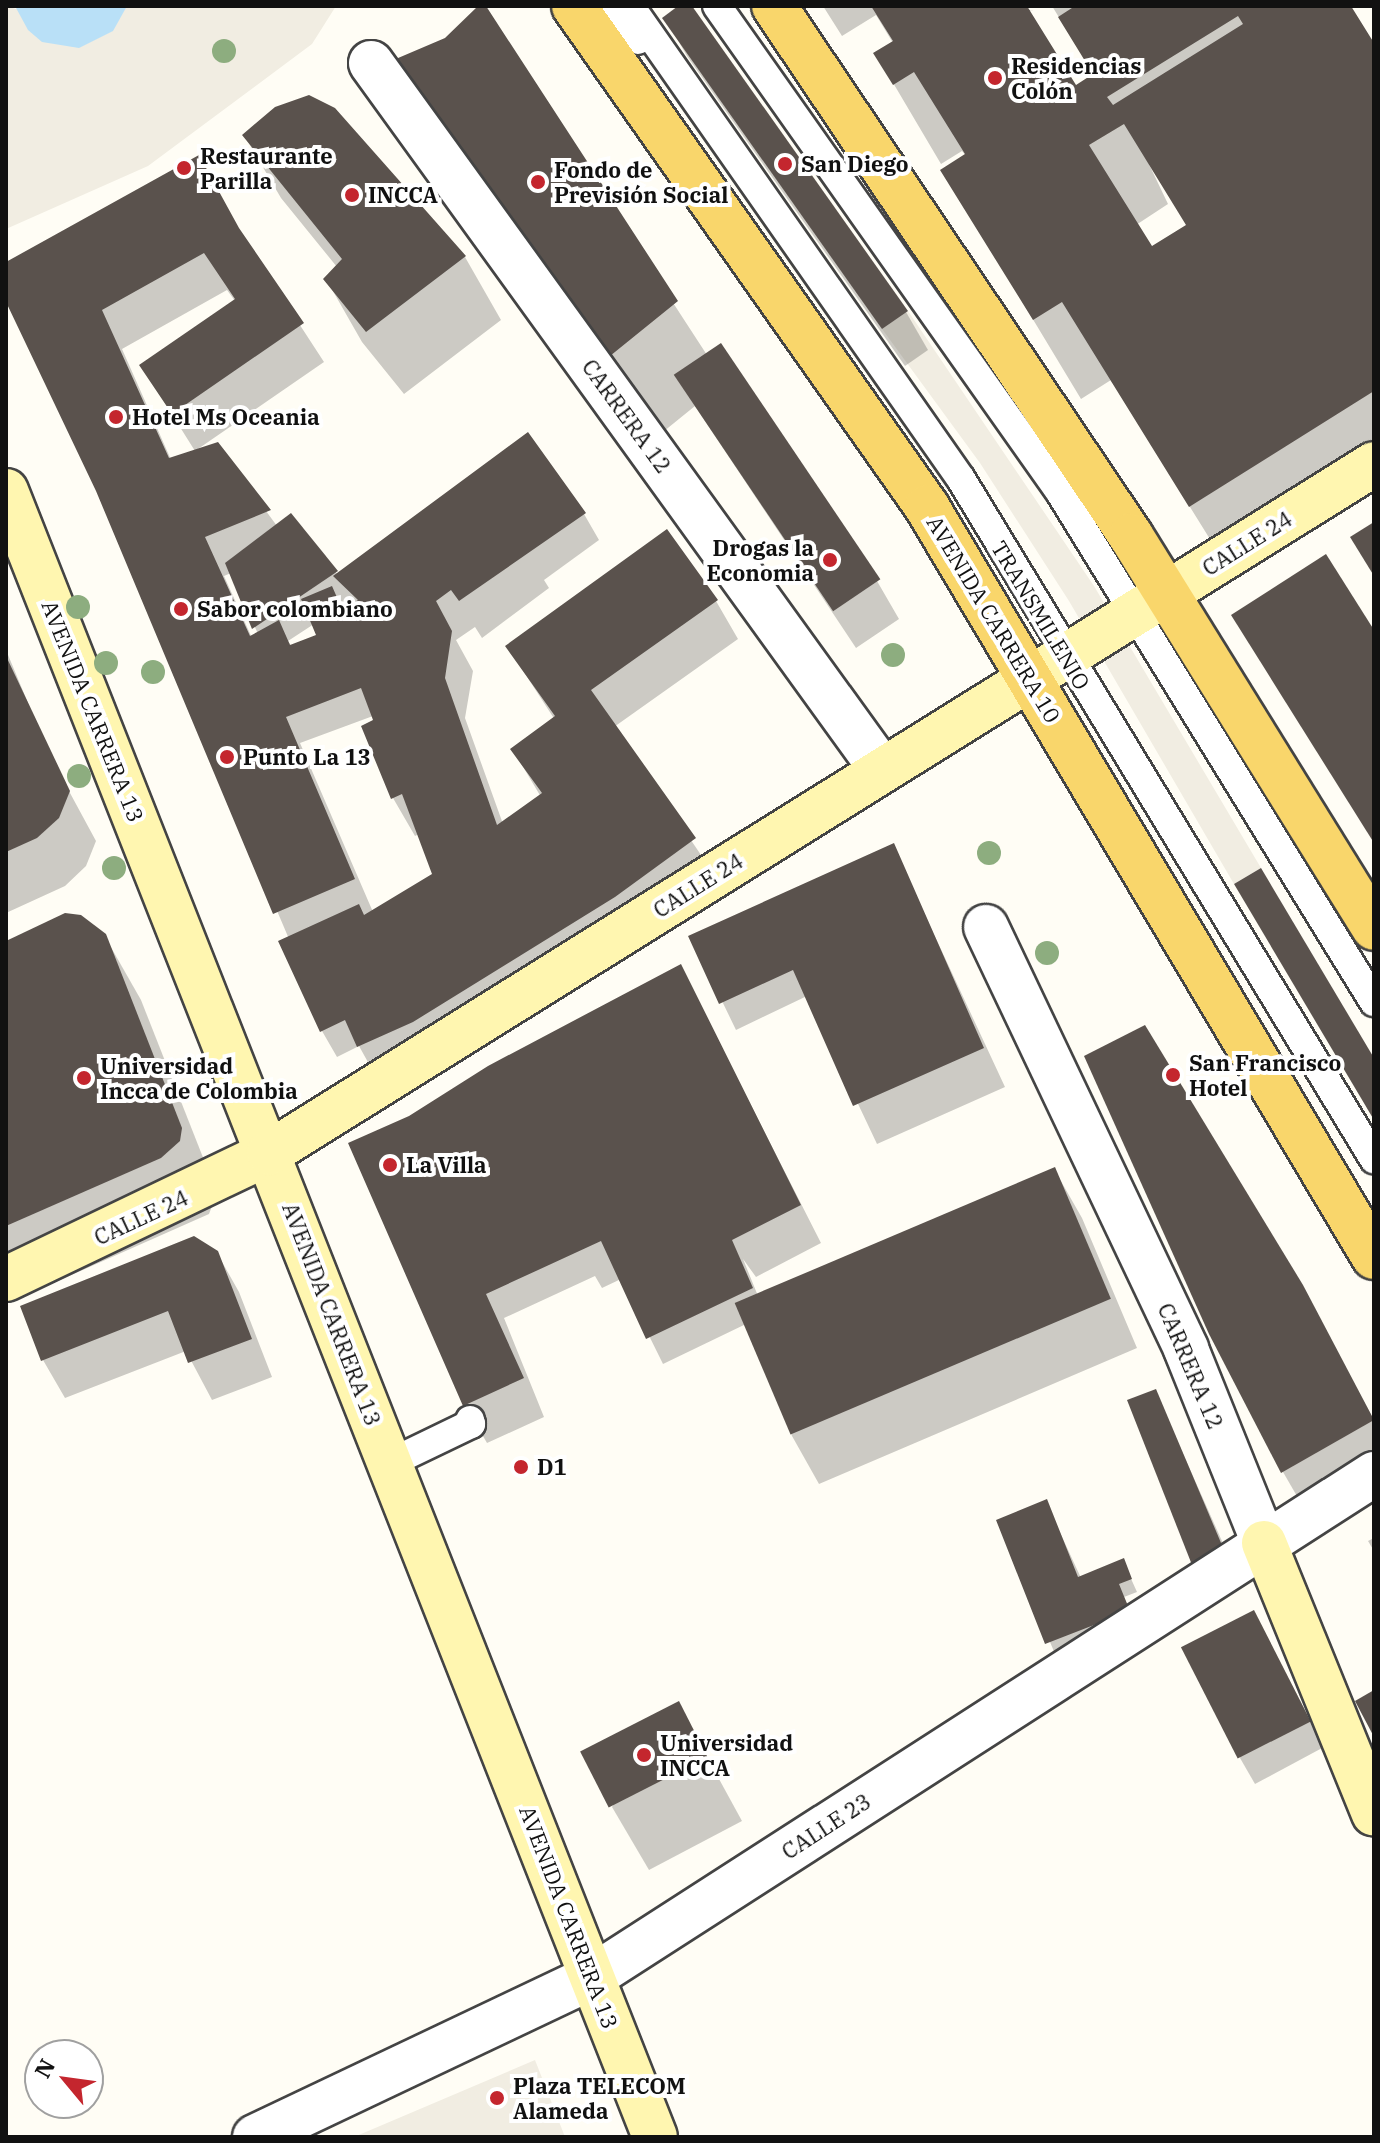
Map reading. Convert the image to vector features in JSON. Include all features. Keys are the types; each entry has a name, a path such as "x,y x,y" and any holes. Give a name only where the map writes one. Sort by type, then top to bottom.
{"main road":[{"name":"AVENIDA CARRERA 10","path":"574,6 927,507 1047,667 1374,1257"},
{"path":"774,6 1149,604 1374,928"}],"street":[{"name":"CARRERA 12","path":"371,63 882,770"},
{"name":"CALLE 24","path":"6,1279 269,1153 1374,464"},
{"name":"AVENIDA CARRERA 13","path":"6,491 655,2137"},
{"name":"CARRERA 12","path":"986,927 1186,1349 1374,1814"},
{"name":"CALLE 23","path":"255,2137 592,1977 1374,1474"}],"lane":[{"name":"TRANSMILENIO","path":"604,6 683,86"},
{"name":"TRANSMILENIO","path":"630,6 683,86 961,479 1047,667 1374,1159"},
{"path":"717,6 1060,492 1149,604 1374,1002"},
{"path":"390,1463 471,1424 470,1420"}],"shaded area":[{"path":"6,6 16,9 336,6 312,44 148,166 6,229"},
{"path":"908,311 1094,586 1261,868 1234,884 1069,601 980,463 882,329"},
{"name":"Plaza TELECOM Alameda","path":"535,2060 565,2137 354,2137"}],"water":[{"path":"15,6 127,6 113,31 79,48 42,42 28,30"}],"building":[{"name":"Fondo de Previsión Social","path":"478,6 486,6 678,301 610,356 384,64 445,38"},
{"name":"San Diego","path":"678,6 692,6 908,311 882,329 662,18"},
{"path":"871,6 1027,6 1076,85 1093,74 1058,17 1075,6 1351,6 1374,43 1374,391 1189,507 1062,302 1033,320 940,170 965,154 914,72 893,85 873,53 893,41","holes":["1238,16 1243,24 1113,105 1107,97","1124,124 1186,225 1152,246 1089,145"]},
{"name":"INCCA","path":"309,95 335,108 466,256 366,332 323,279 342,259 242,135 275,107"},
{"path":"199,155 239,228 304,323 172,414 139,365 235,299 204,253 102,310 169,458 218,442 271,510 205,537 250,636 279,620 290,645 316,635 301,599 332,586 342,609 358,600 333,576 528,432 586,513 459,601 451,590 436,601 452,631 445,678 497,825 542,793 510,749 555,716 505,646 667,529 718,600 591,690 696,838 615,897 413,1022 357,1047 345,1020 320,1032 278,941 359,904 364,915 432,874 402,794 391,799 361,726 373,720 361,688 286,717 355,879 273,914 96,491 6,302 6,262"},
{"path":"721,343 880,579 833,611 674,375"},
{"path":"291,513 338,571 252,629 225,563"},
{"path":"1374,522 1374,576 1350,537"},
{"path":"1326,554 1374,630 1374,843 1231,615"},
{"path":"6,656 70,791 59,818 37,838 6,852"},
{"path":"894,843 984,1048 853,1106 793,970 719,1004 688,936"},
{"path":"1261,868 1374,1058 1374,1120 1234,884"},
{"name":"Universidad Incca de Colombia","path":"65,913 81,915 106,934 182,1128 180,1141 161,1158 6,1226 6,941"},
{"path":"681,964 801,1205 732,1240 753,1288 646,1339 601,1241 486,1294 524,1378 463,1406 348,1143 409,1116 488,1066"},
{"path":"1145,1025 1303,1285 1374,1420 1281,1473 1209,1334 1084,1056"},
{"path":"1055,1167 1111,1299 791,1435 735,1303"},
{"path":"194,1236 218,1251 252,1339 188,1363 168,1311 41,1361 20,1306"},
{"path":"1156,1389 1224,1550 1194,1570 1127,1400"},
{"path":"1047,1499 1078,1577 1124,1558 1132,1579 1119,1584 1130,1611 1045,1644 996,1520"},
{"path":"1254,1610 1311,1721 1238,1759 1181,1647"},
{"path":"1374,1690 1374,1737 1355,1701"},
{"name":"Universidad INCCA","path":"679,1701 708,1757 609,1808 580,1751"}],"place":[{"name":"Residencias Colón","path":"995,78"},
{"name":"San Diego","path":"785,164"},
{"name":"Restaurante Parilla","path":"184,168"},
{"name":"Fondo de Previsión Social","path":"538,182"},
{"name":"INCCA","path":"352,195"},
{"name":"Hotel Ms Oceania","path":"116,417"},
{"name":"Drogas la Economia","path":"830,560"},
{"name":"Sabor colombiano","path":"181,609"},
{"name":"Punto La 13","path":"227,757"},
{"name":"San Francisco Hotel","path":"1173,1075"},
{"name":"Universidad Incca de Colombia","path":"84,1078"},
{"name":"La Villa","path":"390,1165"},
{"name":"D1","path":"521,1467"},
{"name":"Universidad INCCA","path":"644,1755"},
{"name":"Plaza TELECOM Alameda","path":"497,2098"}]}
